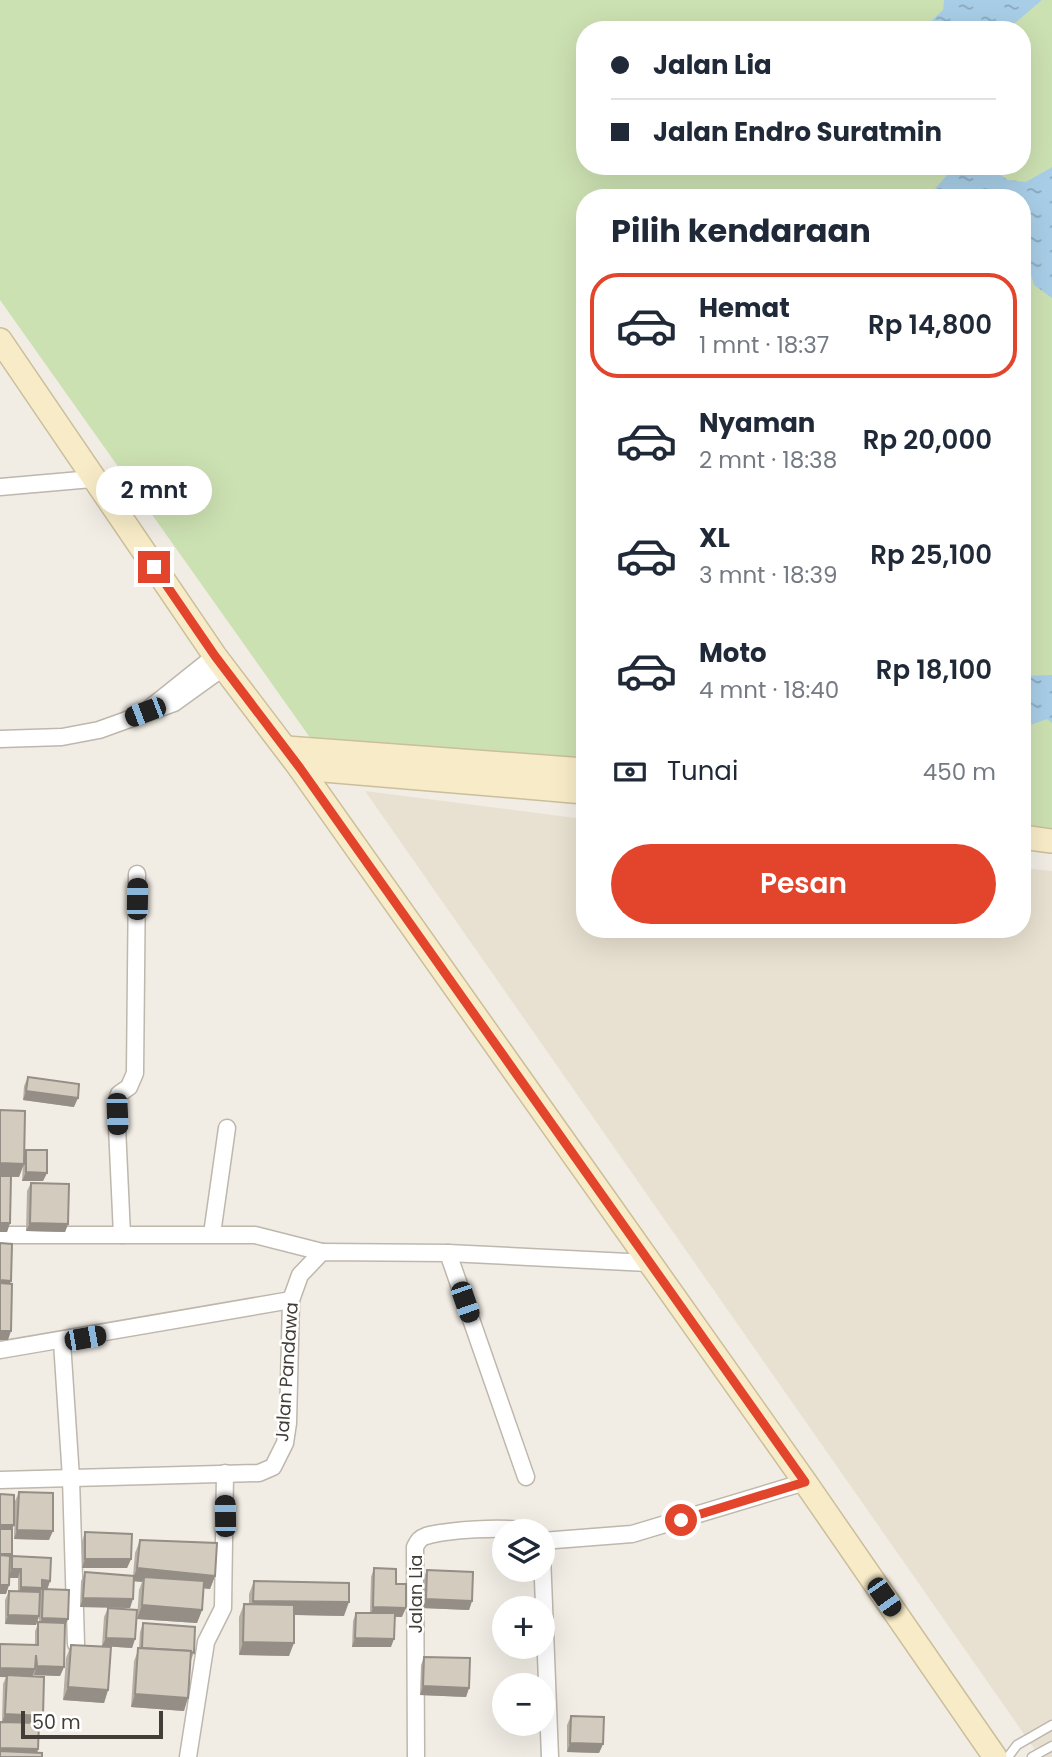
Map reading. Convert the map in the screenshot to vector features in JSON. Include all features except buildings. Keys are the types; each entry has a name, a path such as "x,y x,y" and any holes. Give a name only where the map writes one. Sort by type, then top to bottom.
{"main road":[{"path":"0,340 92,479 220,662 286,748 805,1482 995,1757"},
{"path":"286,748 576,769"},
{"path":"300,768 576,791"},
{"path":"1031,823 1052,825"},
{"path":"1031,838 1052,841"}],"street":[{"path":"0,487 92,479"},
{"path":"0,738 62,737 99,730 145,712 168,690 220,662"},
{"path":"122,1235 117,1105 118,1094 129,1087 135,1073 137,874"},
{"path":"212,1234 227,1128"},
{"path":"0,1235 255,1235 322,1252 448,1253 648,1263"},
{"name":"Jalan Pandawa","path":"0,1480 266,1472 279,1459 288,1423 291,1300 300,1275 322,1252"},
{"path":"448,1253 526,1477"},
{"path":"0,1350 62,1342 291,1300"},
{"path":"62,1342 71,1478 76,1644"},
{"path":"187,1757 206,1642 223,1608 225,1473"},
{"path":"555,1540 632,1534 805,1482"},
{"name":"Jalan Lia","path":"416,1757 415,1547 418,1540 424,1536 492,1531"},
{"path":"543,1582 550,1757"}],"lane":[{"path":"1008,1757 1017,1745 1052,1725"},
{"path":"1032,1757 1052,1746"}],"shaded area":[{"path":"365,791 576,818 576,938 1031,938 1031,869 1052,871 1052,1757 1040,1757"}],"green space":[{"path":"0,0 1052,0 1052,835 1031,833 1031,189 576,189 576,788 328,763 0,300"}],"water":[{"path":"944,0 1042,0 1018,21 931,21 943,10"},
{"path":"1052,167 1052,298 1034,285 1031,274 1031,189 935,189 947,175 1000,175 1008,180 1026,182"},
{"path":"1052,675 1052,723 1047,719 1031,725 1031,676"}],"route":[{"path":"154,567 215,656 286,748 805,1482 681,1520"}]}
